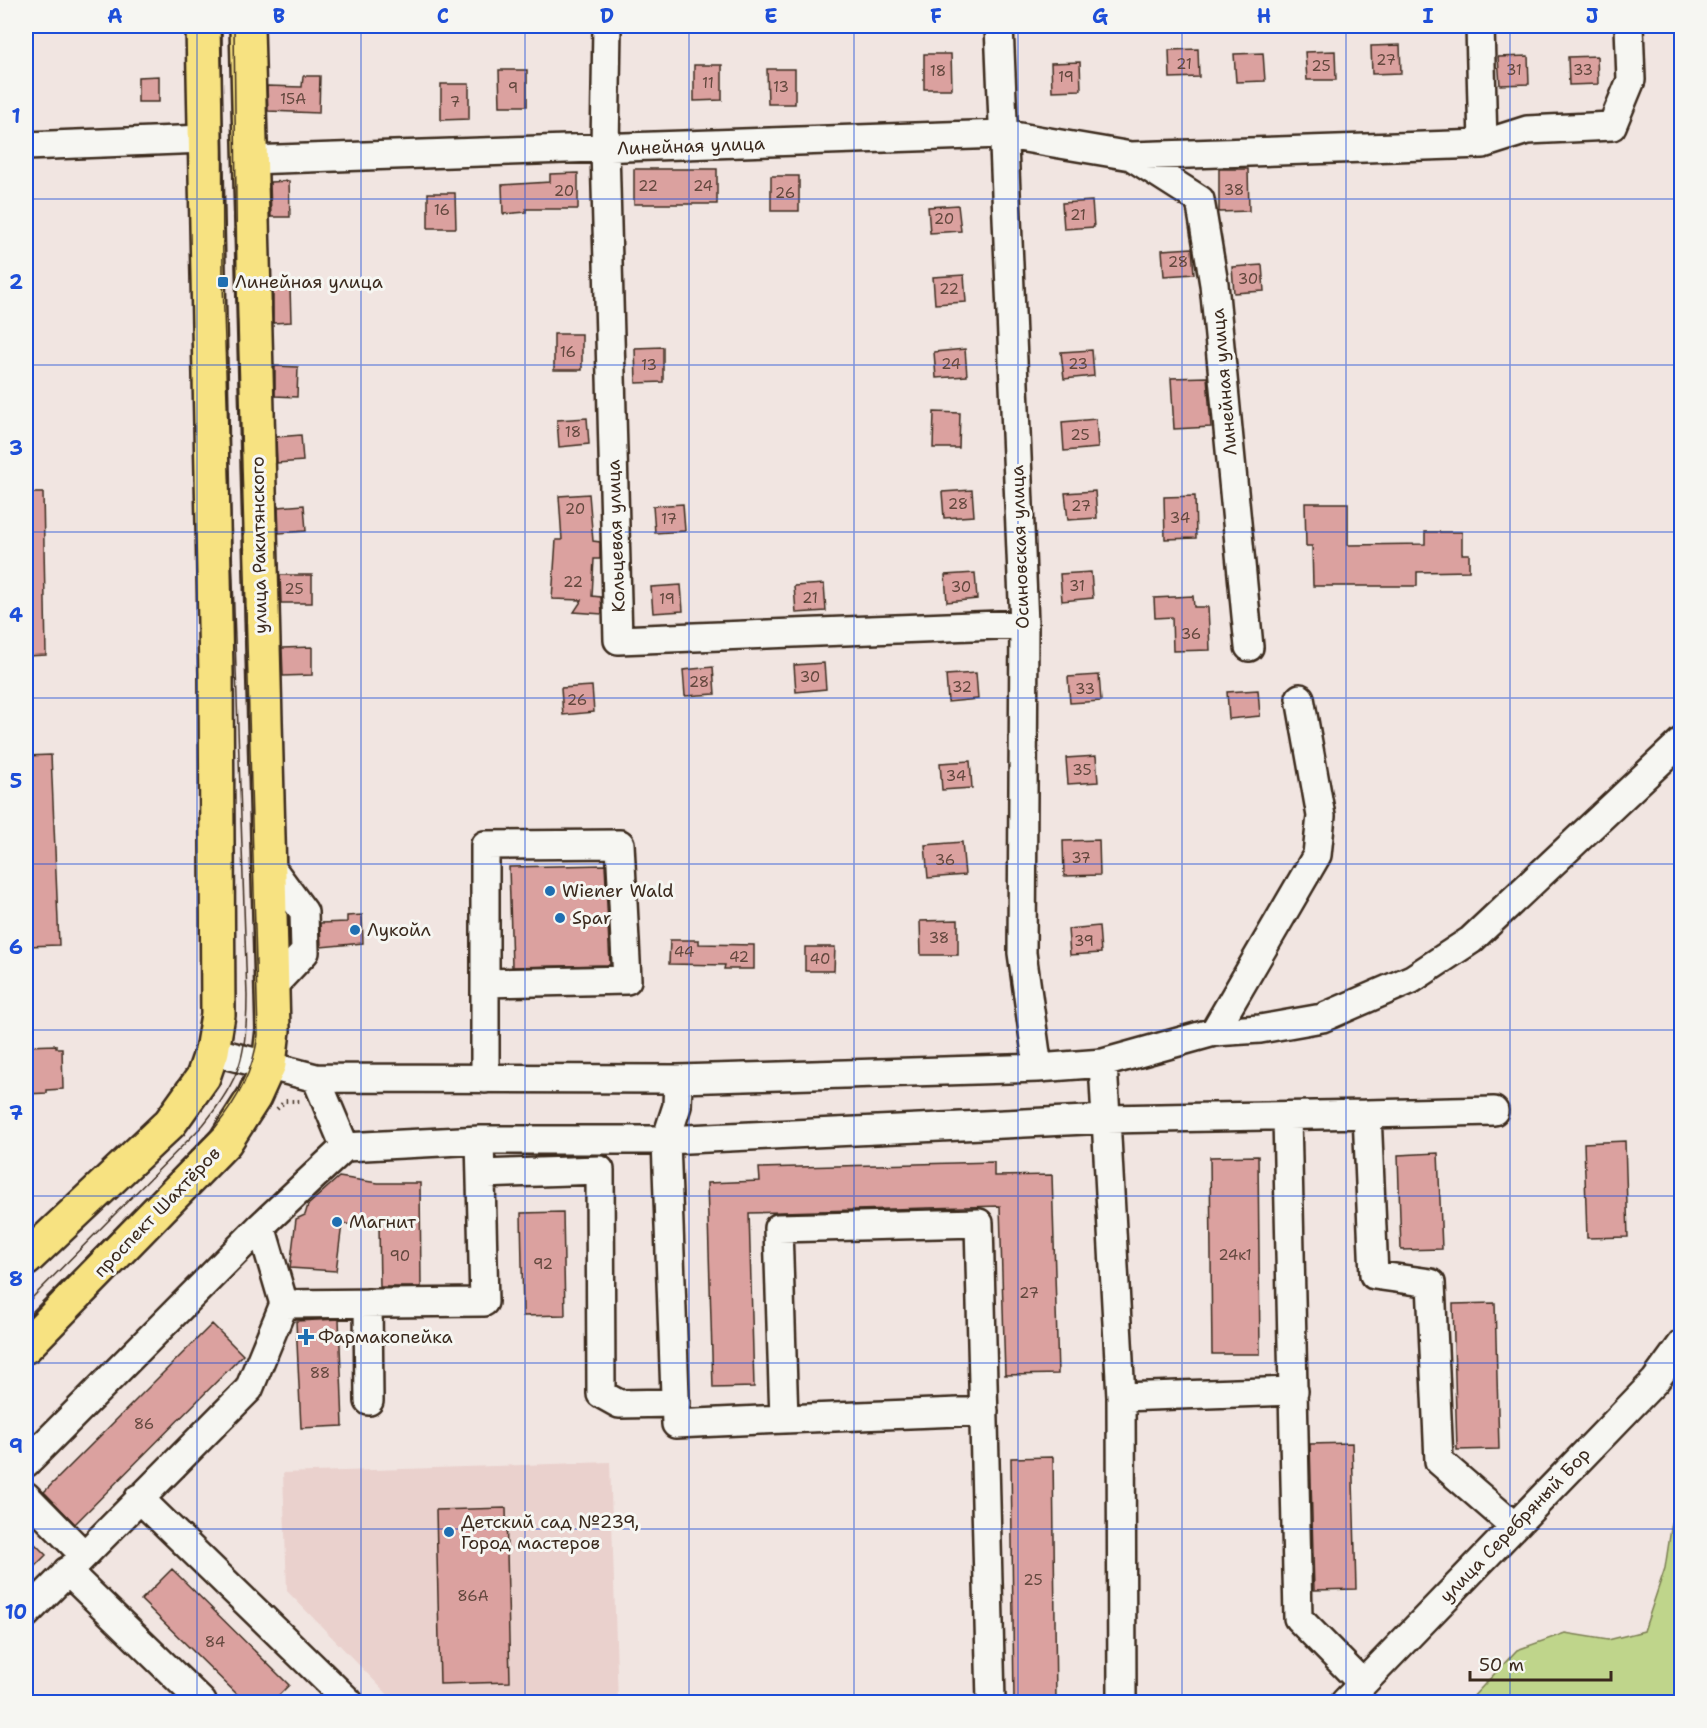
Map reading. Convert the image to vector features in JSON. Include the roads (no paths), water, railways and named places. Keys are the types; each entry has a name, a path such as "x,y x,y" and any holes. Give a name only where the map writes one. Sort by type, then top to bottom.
{"main road":[{"path":"26,1259 170,1123 203,1077 212,1052 219,985 216,673 203,26"},
{"name":"улица Ракитянского","path":"246,26 273,1030 269,1064"},
{"name":"проспект Шахтёров","path":"26,1346 225,1142 254,1096 269,1064"}],"street":[{"name":"Кольцевая улица","path":"607,26 605,149 618,640 1024,624"},
{"name":"Осиновская улица","path":"999,26 1024,624 1022,953 1038,1068"},
{"path":"1480,26 1483,144"},
{"name":"Линейная улица","path":"249,160 1002,134 1131,156 1483,144 1527,130 1612,126 1631,80 1629,26"},
{"path":"26,146 204,139"},
{"name":"Линейная улица","path":"1131,156 1200,200 1214,284 1249,647"},
{"path":"1214,1032 1317,855 1321,816 1300,698"},
{"path":"212,1052 269,1064 316,1078 678,1079 1038,1068 1102,1063 1214,1032 1260,1029 1322,1018 1412,979 1471,940 1682,741"},
{"path":"485,983 627,980 621,844 485,844 485,983 485,1078"},
{"path":"1102,1063 1107,1119 1121,1397 1122,1702"},
{"path":"316,1078 345,1147"},
{"path":"678,1079 677,1106 666,1140 676,1424 984,1410"},
{"path":"26,1463 261,1226 345,1147 480,1140 666,1140 1107,1119 1494,1111"},
{"path":"1366,1114 1374,1275 1431,1283 1439,1461 1514,1526"},
{"path":"1287,1116 1298,1618 1354,1693"},
{"path":"284,1304 484,1302 480,1140"},
{"path":"481,1174 600,1170 601,1394 619,1404 676,1403"},
{"path":"783,1419 778,1228 980,1223 991,1702"},
{"path":"26,1614 75,1562 249,1389 284,1304 261,1226"},
{"path":"368,1303 369,1401"},
{"name":"улица Серебряный Бор","path":"1354,1693 1655,1381 1682,1344"},
{"path":"1121,1397 1294,1391"},
{"path":"26,1496 75,1562 202,1702"},
{"path":"139,1498 349,1702"}],"tram line":[{"path":"26,1304 203,1125 234,1079 243,1050 247,996 223,282 222,26"},
{"path":"26,1318 215,1128 243,1084 256,1048 258,1035 237,288 234,26"}],"place":[{"name":"Линейная улица","path":"223,282"},
{"name":"Wiener Wald","path":"550,891"},
{"name":"Spar","path":"560,918"},
{"name":"Лукойл","path":"355,930"},
{"name":"Магнит","path":"337,1222"},
{"name":"Фармакопейка","path":"306,1337"},
{"name":"Детский сад №239, Город мастеров","path":"449,1532"}]}
